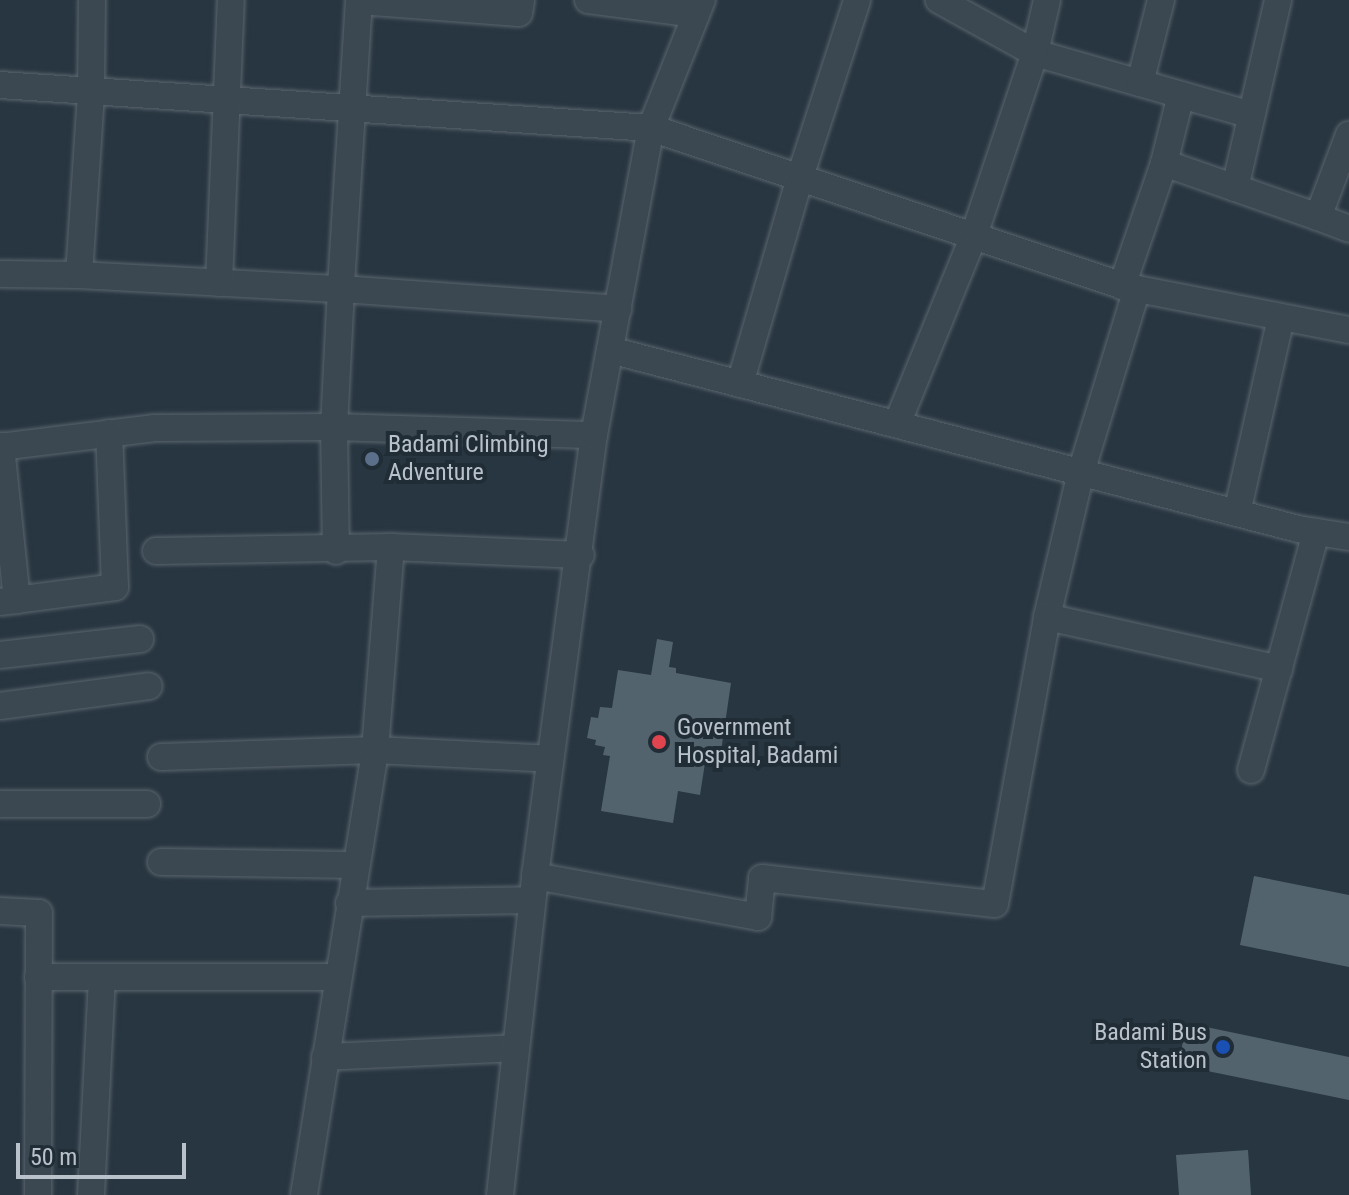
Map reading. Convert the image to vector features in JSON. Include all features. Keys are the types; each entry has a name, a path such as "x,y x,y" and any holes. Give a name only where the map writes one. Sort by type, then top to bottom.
{"street":[{"path":"79,275 91,93 92,0"},
{"path":"219,283 231,0"},
{"path":"336,551 334,427 359,1 519,13 521,0"},
{"path":"500,1195 534,888 581,555 594,435 651,128 699,7 588,0"},
{"path":"740,384 800,177 857,0"},
{"path":"897,424 974,235 1035,53 1047,0"},
{"path":"1140,83 1161,0"},
{"path":"1235,188 1278,0"},
{"path":"937,1 1035,53 1251,115"},
{"path":"0,85 651,128 1130,287 1349,330"},
{"path":"349,903 534,888 758,917 762,878 995,904 1047,617 1081,472 1181,95"},
{"path":"1318,217 1347,148"},
{"path":"1164,163 1349,229"},
{"path":"0,274 79,275 341,289 618,309"},
{"path":"1237,513 1281,318"},
{"path":"610,350 1237,513 1349,537"},
{"path":"109,433 115,587 9,601 1,446 109,433 155,428 334,427 594,435"},
{"path":"1251,770 1316,532"},
{"path":"156,551 336,551 391,547 581,555"},
{"path":"304,1195 375,750 391,547"},
{"path":"1047,617 1279,669"},
{"path":"0,655 140,639"},
{"path":"0,706 149,686"},
{"path":"161,757 375,750 550,759"},
{"path":"0,804 147,804"},
{"path":"161,862 356,865"},
{"path":"0,911 39,913 38,1195"},
{"path":"38,977 337,977"},
{"path":"91,1195 102,977"},
{"path":"325,1057 516,1048"}],"building":[{"path":"657,639 673,642 669,667 676,668 676,673 731,683 719,765 705,763 700,795 678,791 673,823 601,811 610,756 603,755 605,747 595,745 596,740 587,738 591,717 598,718 600,707 612,708 618,670 651,675"},
{"path":"1254,876 1349,895 1349,967 1240,945"},
{"path":"1187,1023 1349,1057 1349,1100 1178,1065"},
{"path":"1248,1150 1251,1195 1179,1195 1176,1155"}],"place":[{"name":"Badami Climbing Adventure","path":"372,459"},
{"name":"Government Hospital, Badami","path":"659,742"},
{"name":"Badami Bus Station","path":"1223,1047"}]}
